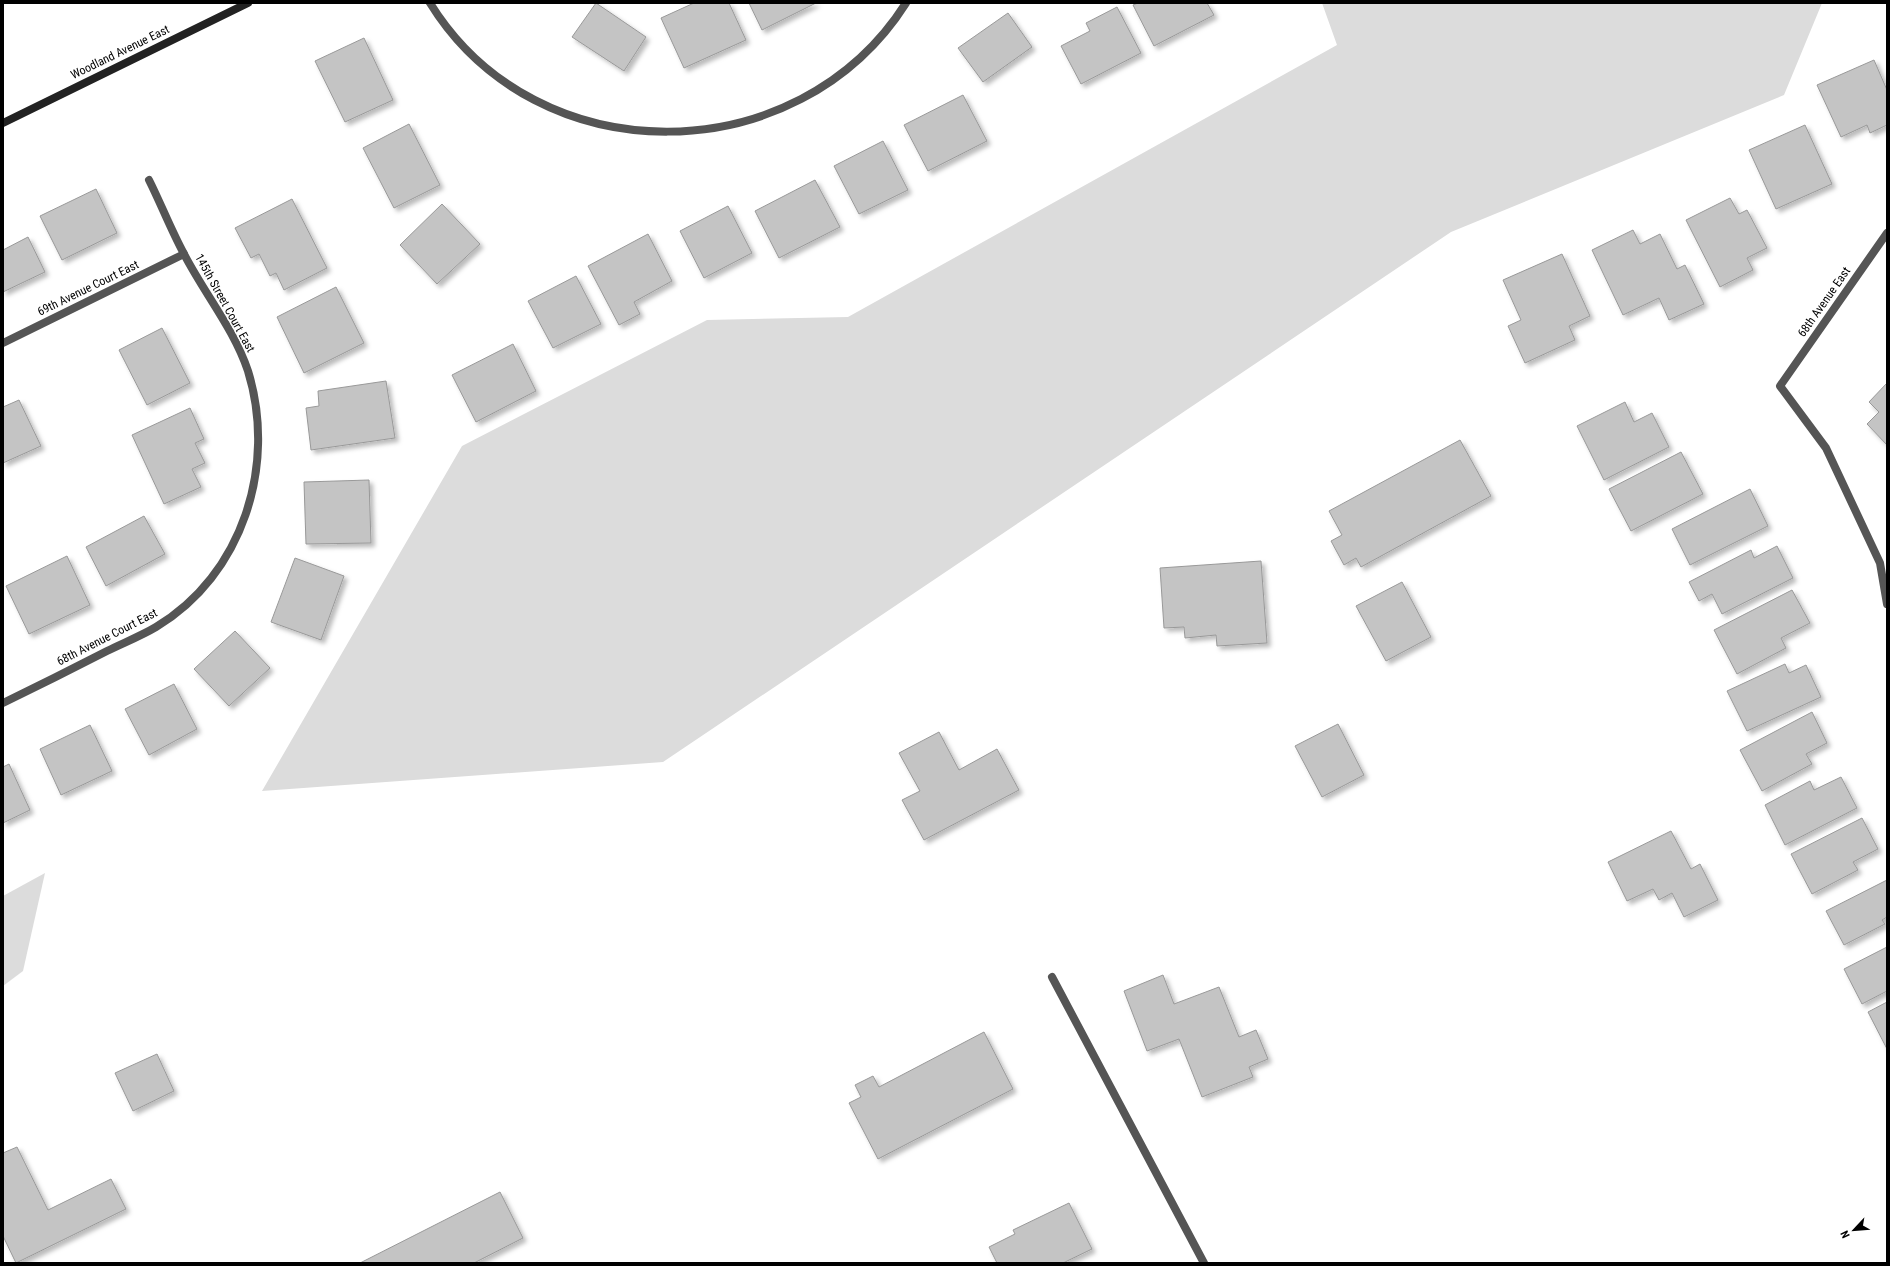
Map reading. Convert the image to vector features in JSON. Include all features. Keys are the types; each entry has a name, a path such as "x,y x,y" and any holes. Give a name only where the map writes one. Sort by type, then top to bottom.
{"street":[{"name":"Woodland Avenue East","path":"3,123 248,3"},
{"path":"430,3 442,23 474,57 512,87 555,110 601,125 648,132 698,132 744,122 791,105 829,83 866,53 896,19 906,3"},
{"name":"145th Street Court East","path":"149,180 184,254 235,342 248,370 257,410 259,452 253,489 237,537"},
{"name":"68th Avenue East","path":"1887,233 1780,386 1829,455 1880,563 1887,604"},
{"name":"69th Avenue Court East","path":"3,344 184,254"},
{"name":"68th Avenue Court East","path":"3,703 156,627 188,603 214,574 237,537"},
{"path":"1052,977 1204,1263"}],"shaded area":[{"path":"1322,3 1822,3 1784,95 1451,232 663,762 262,791 462,446 707,320 848,317 1337,45"},
{"path":"45,873 23,971 3,986 3,896"}],"building":[{"path":"596,3 646,37 624,71 572,37"},
{"path":"694,3 729,3 746,40 684,68 661,18"},
{"path":"749,3 816,3 762,30"},
{"path":"1138,3 1207,3 1214,15 1154,46 1133,5"},
{"path":"1117,7 1141,53 1081,84 1061,46 1090,31 1086,23"},
{"path":"1008,13 1032,47 983,82 958,48"},
{"path":"364,38 393,100 345,122 315,61"},
{"path":"1874,60 1887,90 1887,125 1870,133 1867,125 1841,137 1817,85"},
{"path":"963,95 987,141 928,171 904,125"},
{"path":"409,124 440,185 394,208 363,148"},
{"path":"1805,125 1832,184 1776,209 1749,150"},
{"path":"883,141 908,190 859,214 834,166"},
{"path":"815,180 840,227 779,258 755,211"},
{"path":"96,189 117,233 62,260 40,216"},
{"path":"1730,198 1739,214 1747,210 1767,248 1747,258 1753,270 1720,287 1686,220"},
{"path":"292,199 327,268 284,290 276,273 270,276 259,254 251,258 235,228"},
{"path":"442,204 480,244 437,284 400,245"},
{"path":"728,206 752,253 704,278 680,231"},
{"path":"1633,230 1640,244 1660,234 1677,269 1685,265 1704,304 1669,320 1659,298 1623,315 1592,250"},
{"path":"648,234 672,281 634,302 640,314 619,325 588,266"},
{"path":"28,237 45,272 3,292 3,250"},
{"path":"1562,254 1590,316 1569,326 1575,340 1525,363 1508,326 1521,320 1503,280"},
{"path":"576,276 601,324 553,348 528,301"},
{"path":"336,287 364,343 304,373 277,317"},
{"path":"162,328 190,383 147,405 119,350"},
{"path":"513,344 536,391 476,422 452,375"},
{"path":"386,381 395,438 311,450 306,408 319,406 318,391"},
{"path":"1887,383 1887,445 1867,424 1879,412 1869,402"},
{"path":"19,400 41,446 3,463 3,407"},
{"path":"1625,402 1634,422 1652,413 1669,447 1604,480 1577,426"},
{"path":"190,408 204,439 195,443 205,463 192,469 201,487 164,504 132,435"},
{"path":"1460,440 1491,496 1361,567 1356,558 1344,565 1331,541 1342,535 1329,511"},
{"path":"1681,452 1703,494 1631,531 1609,489"},
{"path":"369,480 371,543 306,544 304,482"},
{"path":"1750,489 1768,526 1690,565 1672,529"},
{"path":"144,516 165,554 106,586 86,547"},
{"path":"1777,546 1793,578 1722,614 1712,594 1699,601 1689,582 1751,550 1754,558"},
{"path":"67,556 90,605 29,634 6,586"},
{"path":"295,558 344,576 321,640 271,622"},
{"path":"1261,561 1267,643 1217,646 1216,635 1185,638 1184,627 1164,628 1160,568"},
{"path":"1402,582 1431,637 1386,661 1356,606"},
{"path":"1792,590 1810,623 1781,638 1786,648 1737,674 1714,630"},
{"path":"235,631 270,668 229,706 194,669"},
{"path":"1785,664 1789,673 1806,665 1821,697 1747,731 1727,691"},
{"path":"174,684 197,729 149,755 125,709"},
{"path":"1812,712 1827,743 1806,754 1812,764 1762,791 1740,750"},
{"path":"1338,724 1364,775 1322,797 1295,746"},
{"path":"90,725 112,771 61,795 40,749"},
{"path":"939,732 959,770 997,749 1019,790 924,840 902,800 920,791 899,753"},
{"path":"9,764 30,810 3,823 3,767"},
{"path":"1841,777 1857,808 1785,845 1765,805 1810,781 1814,790"},
{"path":"1862,818 1878,849 1853,862 1858,870 1812,894 1791,854"},
{"path":"1671,831 1691,869 1700,864 1718,900 1684,917 1672,893 1659,900 1653,889 1627,901 1608,862"},
{"path":"1887,880 1887,917 1882,920 1885,924 1844,945 1826,911"},
{"path":"1887,947 1887,991 1862,1004 1844,969"},
{"path":"1163,975 1174,1004 1219,987 1239,1037 1256,1030 1268,1059 1249,1067 1253,1077 1202,1097 1179,1039 1147,1051 1124,991"},
{"path":"1887,1002 1887,1049 1868,1012"},
{"path":"984,1032 1013,1089 878,1159 849,1103 861,1097 855,1085 873,1076 879,1087"},
{"path":"157,1054 174,1091 133,1111 115,1073"},
{"path":"17,1147 48,1210 111,1179 126,1209 16,1263 3,1236 3,1153"},
{"path":"500,1192 523,1238 474,1263 360,1263"},
{"path":"1069,1203 1092,1249 1063,1263 997,1263 989,1247 1015,1234 1013,1230"}]}
